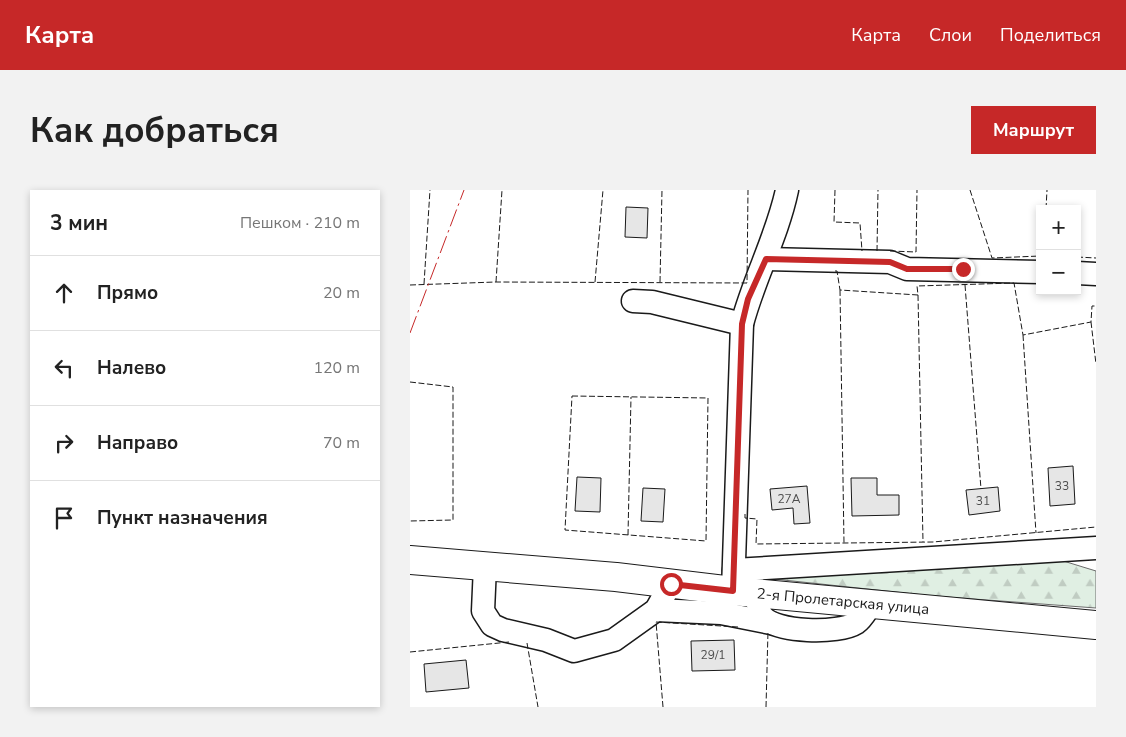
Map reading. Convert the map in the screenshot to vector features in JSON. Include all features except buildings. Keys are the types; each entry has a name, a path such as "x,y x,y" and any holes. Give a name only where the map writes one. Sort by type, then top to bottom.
{"main road":[{"name":"2-я Пролетарская улица","path":"410,560 671,584 741,585 870,604 1096,625"}],"street":[{"path":"780,190 781,218"},
{"path":"771,623 761,615 741,585 742,324 748,299 766,259 781,218 787,190"},
{"path":"766,259 890,262 907,269 1036,272"},
{"path":"1081,273 1096,274"},
{"path":"632,300 652,302 742,324"},
{"path":"741,585 1096,548"},
{"path":"485,566 483,611 492,625 503,630 546,640 574,651 614,640 656,610 671,584"},
{"path":"656,610 721,612 793,628 829,630 854,624 862,618 870,604"}],"green space":[{"path":"1047,556 1096,571 1096,608 933,596 755,577"}],"fence":[{"path":"424,284 430,190"},
{"path":"496,282 502,190"},
{"path":"595,282 603,190"},
{"path":"660,282 662,190"},
{"path":"410,285 496,282 747,283 748,190"},
{"path":"835,190 834,222 860,223 862,251"},
{"path":"877,251 878,190"},
{"path":"890,251 916,252 917,190"},
{"path":"970,190 992,258 1036,256"},
{"path":"1046,205 1047,190"},
{"path":"1081,257 1096,258"},
{"path":"835,271 837,271 840,290 918,295 917,286 1014,283 1023,335 1091,322 1092,306 1096,306"},
{"path":"965,285 981,489"},
{"path":"840,290 844,543"},
{"path":"918,295 923,542"},
{"path":"1091,322 1096,364"},
{"path":"1023,335 1036,533"},
{"path":"410,382 453,387 453,520 410,521"},
{"path":"572,396 708,398 706,541 565,530 572,396"},
{"path":"628,535 631,397"},
{"path":"745,514 745,518 757,519 756,544 933,542 1096,527"},
{"path":"663,707 656,622 738,627"},
{"path":"766,707 768,631"},
{"path":"410,652 509,642"},
{"path":"527,643 538,707"}],"power":[{"path":"410,333 464,190"}],"route":[{"path":"671,584 733,591 742,324 748,299 766,259 890,262 907,269 963,269"}]}
